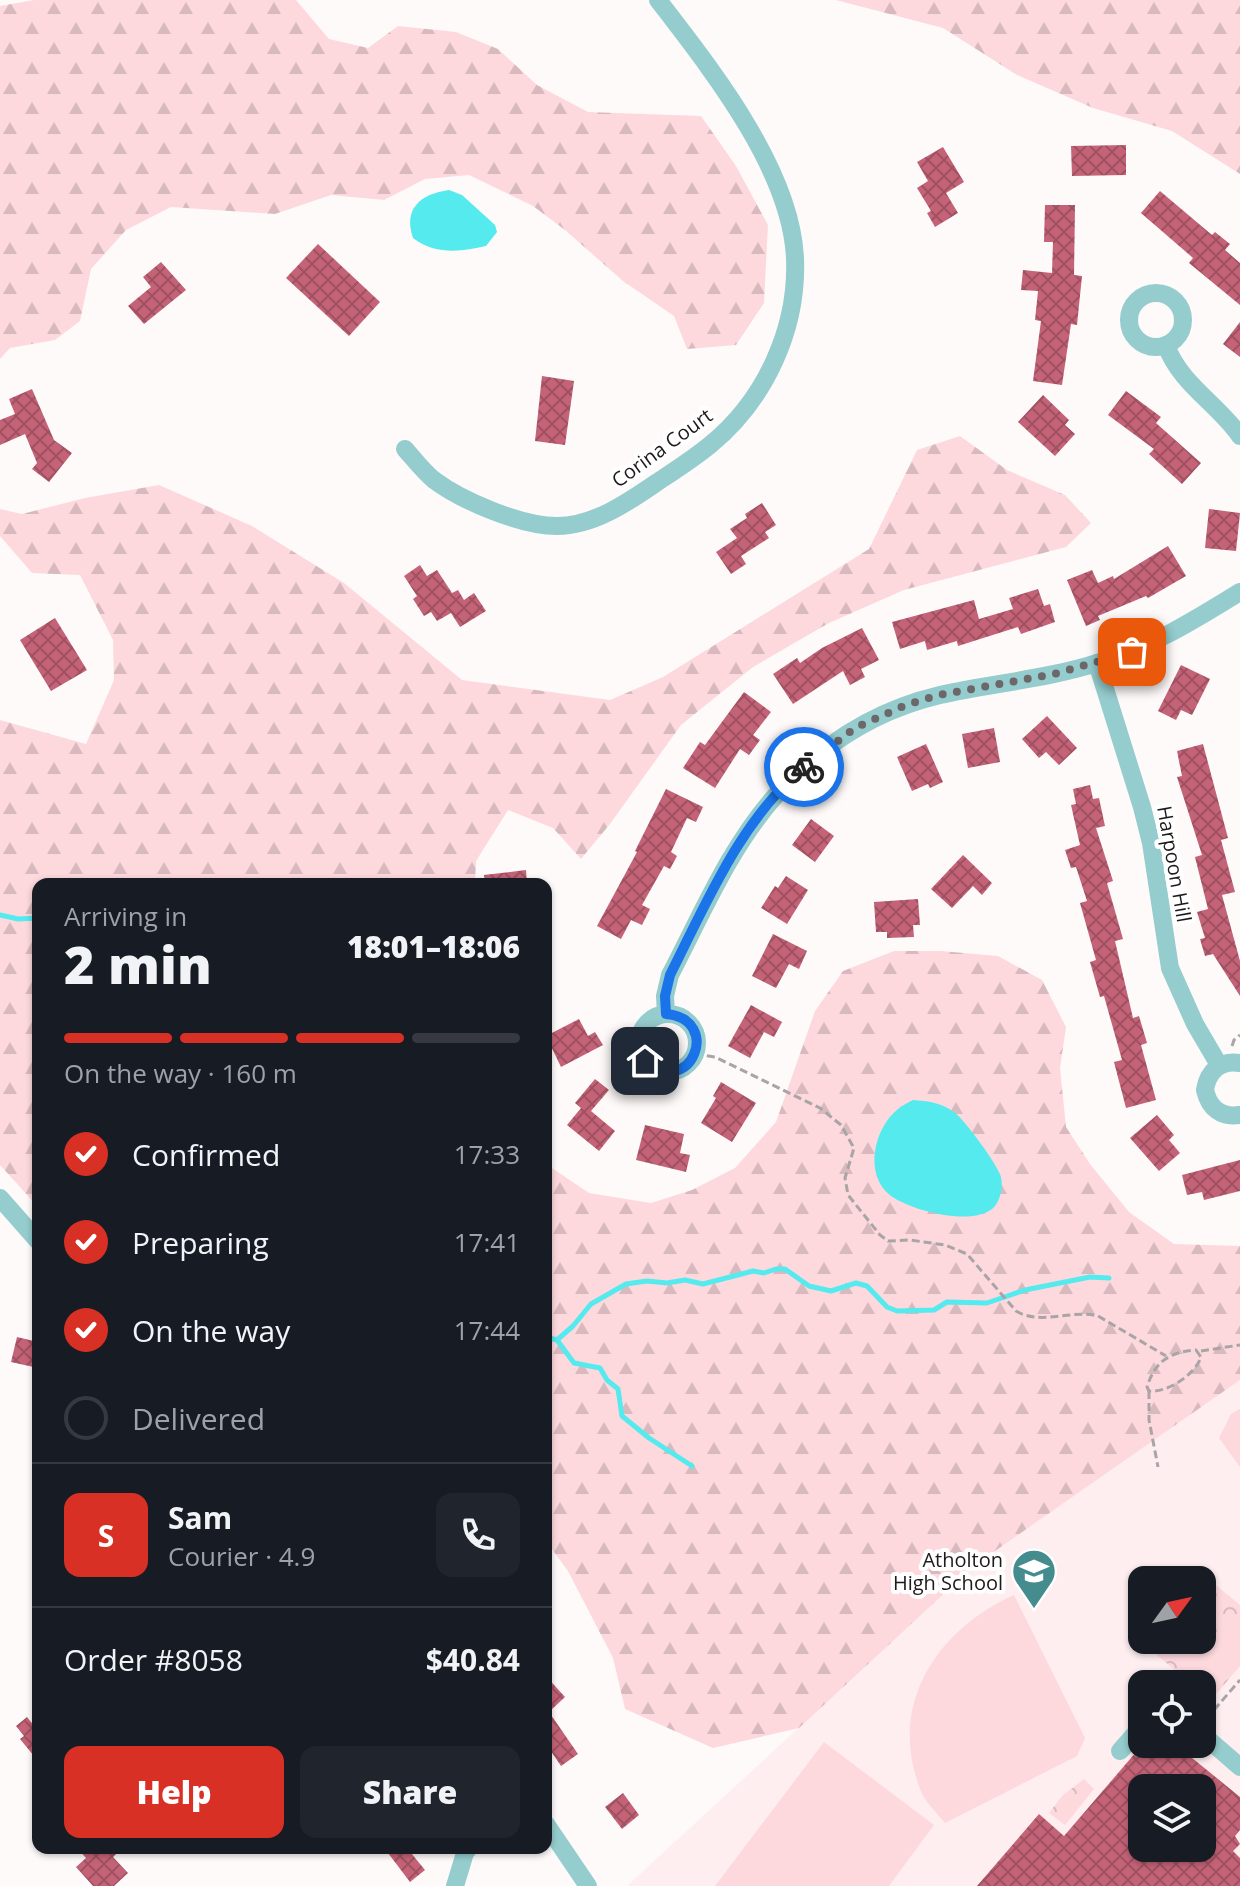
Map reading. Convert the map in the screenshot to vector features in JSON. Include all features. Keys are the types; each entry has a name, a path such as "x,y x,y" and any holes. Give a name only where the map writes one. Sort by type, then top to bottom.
{"street":[{"name":"Corina Court","path":"405,449 432,479 453,492 536,525 574,525 623,504 711,444 733,423 763,385 784,337 795,283 795,256 785,201 745,122 658,0"},
{"path":"1166,345 1172,361 1186,381 1240,436"},
{"path":"666,1014 665,996 670,975 741,840 775,795 821,752 855,728 906,705 939,695 1054,674 1132,652 1240,592"},
{"name":"Harpoon Hill","path":"1097,663 1151,843 1170,968 1188,1011 1219,1065"},
{"path":"666,1014 682,1017 696,1034 695,1054 684,1068 673,1072 654,1069 640,1051 643,1028 666,1014"},
{"path":"1240,1063 1219,1065 1207,1081 1207,1099 1213,1109 1222,1114 1240,1115"},
{"path":"0,1198 32,1234"},
{"path":"1120,1751 1128,1742"},
{"path":"1216,1742 1240,1767"},
{"path":"552,1833 588,1886"},
{"path":"455,1886 465,1854"}],"path":[{"path":"695,1054 715,1057 820,1108 834,1118 854,1148 845,1178 848,1195 888,1241 910,1240 958,1249 967,1254 1016,1311 1024,1316 1036,1318 1074,1313 1098,1316 1166,1356"},
{"path":"1158,1467 1149,1420 1147,1387 1155,1368 1166,1356 1240,1345"},
{"path":"1149,1391 1165,1389 1190,1372 1198,1364 1199,1352"},
{"path":"1216,1711 1240,1680"}],"shaded area":[{"name":"Atholton High School","path":"1240,1380 1240,1886 627,1886 975,1565"}],"green space":[{"path":"34,0 296,0 329,39 368,48 398,26 456,32 498,49 537,85 588,112 701,116 736,166 768,225 764,303 736,345 687,349 674,316 623,281 533,206 469,175 425,179 384,200 331,195 275,214 171,207 126,230 91,269 80,321 55,340 10,348 0,359 0,6"},
{"path":"836,0 1240,0 1240,174 1172,131 1093,108 1017,75 943,28"},
{"path":"960,436 1007,470 1065,495 1091,523 1066,547 904,590 829,623 753,667 681,725 581,859 553,828 508,810 476,861 475,878 32,878 32,1200 0,1165 0,720 86,744 114,680 113,640 80,575 32,573 0,536 0,509 22,514 85,498 159,485 252,526 344,583 462,680 610,700 663,677 869,549 917,450"},
{"path":"894,951 941,951 998,956 1042,980 1066,1027 1060,1068 1066,1127 1090,1164 1129,1212 1174,1244 1240,1246 1240,1380 975,1565 799,1728 713,1748 625,1709 613,1658 568,1571 552,1549 552,1168 589,1193 651,1203 692,1190 735,1168 776,1122 815,1011 843,971"},
{"path":"1240,1409 1240,1467 1219,1438 1231,1414"},
{"path":"1216,1585 1240,1605 1240,1666 1216,1694 1216,1670 1175,1670 1156,1654 1216,1654"},
{"path":"1014,1595 1085,1738 1077,1756 945,1823 922,1793 911,1758 910,1728 915,1699 926,1673 942,1649 987,1610"},
{"path":"1216,1606 1223,1612 1216,1620"},
{"path":"1231,1618 1240,1626 1240,1650 1216,1678 1216,1670 1199,1670 1192,1664 1200,1654 1216,1654 1216,1636"},
{"path":"824,1742 934,1825 889,1886 715,1886"},
{"path":"1084,1779 1094,1789 1065,1825 1049,1813 1062,1796"}],"water":[{"path":"449,190 462,195 495,225 497,232 486,246 448,251 430,247 413,238 410,219 416,205 430,195"},
{"path":"913,1100 935,1103 954,1112 994,1163 1001,1177 1001,1192 995,1206 986,1213 959,1216 928,1212 901,1202 882,1187 875,1164 878,1139 890,1117"}],"building":[{"path":"1126,145 1126,175 1072,176 1071,146"},
{"path":"943,147 964,182 946,193 958,213 935,227 927,213 931,211 917,188 928,181 917,162"},
{"path":"1160,191 1212,235 1215,232 1230,244 1225,250 1240,263 1240,305 1189,263 1193,258 1141,213"},
{"path":"1045,205 1075,205 1074,275 1082,276 1077,325 1071,324 1062,385 1033,381 1041,321 1035,320 1038,291 1021,290 1023,270 1052,273 1053,242 1044,242"},
{"path":"318,244 380,302 349,336 286,278"},
{"path":"161,262 186,290 144,324 128,306 151,287 143,277"},
{"path":"1240,322 1240,357 1223,344"},
{"path":"542,376 574,381 565,445 535,441"},
{"path":"32,389 54,440 72,453 49,482 32,469 37,463 25,434 0,445 0,420 15,414 9,399"},
{"path":"1126,391 1161,417 1156,423 1201,463 1182,484 1149,454 1154,449 1108,415"},
{"path":"1043,395 1069,420 1065,425 1075,434 1055,456 1018,422"},
{"path":"762,503 776,525 765,532 769,538 741,556 746,564 731,574 716,552 737,538 730,529"},
{"path":"1209,509 1240,513 1236,551 1205,548"},
{"path":"1168,546 1186,576 1148,598 1146,596 1098,616 1100,620 1086,626 1067,580 1092,570 1098,583 1113,576 1114,579"},
{"path":"420,565 427,576 437,570 452,593 458,590 464,600 474,593 486,611 460,627 451,613 437,621 431,612 424,616 413,599 417,596 404,576"},
{"path":"1038,589 1044,606 1050,604 1055,622 1021,634 1018,627 958,646 957,641 927,650 925,641 900,649 892,622 974,600 979,619 1013,609 1009,598"},
{"path":"55,618 87,670 51,691 20,640"},
{"path":"862,628 879,660 861,669 865,677 850,685 843,671 793,704 773,674 797,658 800,663"},
{"path":"1181,665 1210,679 1192,715 1181,710 1176,720 1158,711"},
{"path":"744,692 771,712 753,735 760,740 749,755 740,749 715,788 683,768 700,742 705,745"},
{"path":"1047,716 1077,748 1059,765 1046,752 1039,758 1022,739"},
{"path":"994,728 1000,762 968,768 962,734"},
{"path":"926,744 943,782 912,791 897,757"},
{"path":"1203,744 1228,838 1221,840 1235,892 1222,895 1240,961 1240,996 1213,954 1205,956 1200,939 1205,938 1197,912 1208,909 1195,857 1202,855 1177,777 1182,776 1177,751"},
{"path":"1090,785 1093,799 1099,798 1105,826 1096,828 1113,881 1107,883 1123,939 1115,941 1133,1018 1139,1016 1147,1043 1141,1045 1156,1100 1126,1108 1114,1062 1122,1060 1104,996 1100,997 1090,962 1096,960 1080,903 1087,901 1076,867 1071,868 1065,850 1080,845 1071,805 1076,804 1073,789"},
{"path":"666,789 703,807 696,822 687,818 671,852 677,856 670,869 664,866 642,905 650,909 642,925 631,920 621,939 597,926 637,852"},
{"path":"811,819 834,836 815,862 792,845"},
{"path":"963,855 992,883 982,895 973,886 952,908 931,889"},
{"path":"526,870 527,878 484,878 484,875"},
{"path":"786,876 808,890 787,924 761,908 775,886 778,888"},
{"path":"918,899 920,925 913,925 914,937 887,938 887,932 876,932 874,902"},
{"path":"773,934 807,951 799,969 789,964 776,988 752,976"},
{"path":"751,1005 782,1022 774,1037 764,1032 750,1058 728,1046"},
{"path":"579,1019 588,1036 595,1032 603,1045 561,1067 552,1048 552,1033"},
{"path":"595,1079 609,1090 591,1111 615,1131 599,1151 567,1125 581,1108 575,1103"},
{"path":"721,1082 756,1103 732,1142 701,1123 716,1098 713,1096"},
{"path":"1157,1115 1174,1135 1169,1140 1180,1153 1159,1171 1130,1138"},
{"path":"645,1125 684,1134 680,1153 690,1155 686,1172 636,1160"},
{"path":"1240,1160 1240,1191 1204,1200 1202,1192 1187,1195 1182,1175"},
{"path":"17,1337 32,1341 32,1367 11,1362"},
{"path":"552,1683 565,1697 552,1709"},
{"path":"552,1716 578,1754 561,1766 552,1753"},
{"path":"27,1717 32,1723 32,1754 20,1739 24,1736 16,1726"},
{"path":"1131,1758 1192,1758 1212,1774 1128,1774 1128,1862 1216,1862 1216,1777 1240,1797 1240,1830 1235,1836 1240,1844 1233,1851 1240,1858 1240,1886 977,1886 1039,1814 1064,1836"},
{"path":"623,1793 639,1815 622,1829 605,1807"},
{"path":"82,1854 116,1854 113,1857 128,1873 114,1886 93,1886 76,1867 86,1858"},
{"path":"389,1854 412,1854 425,1870 410,1882"}],"waterway":[{"path":"0,915 32,918"},
{"path":"557,1340 591,1304 626,1284 647,1281 667,1283 685,1280 703,1284 753,1271 764,1273 785,1269 809,1286 831,1291 856,1283 867,1286 887,1307 897,1311 934,1310 947,1302 987,1303 1025,1290 1090,1277 1109,1278"},
{"path":"552,1339 557,1340 574,1363 600,1368 607,1380 618,1389 622,1416 692,1466"}],"way so far":[{"path":"804,767 855,728 906,705 939,695 1054,674 1132,652"}],"place":[{"name":"Atholton High School","path":"1034,1610"}],"route":[{"path":"645,1061 663,1072 673,1072 691,1062 697,1045 696,1034 682,1017 666,1014 665,996 670,975 741,840 775,795 804,767"}]}
